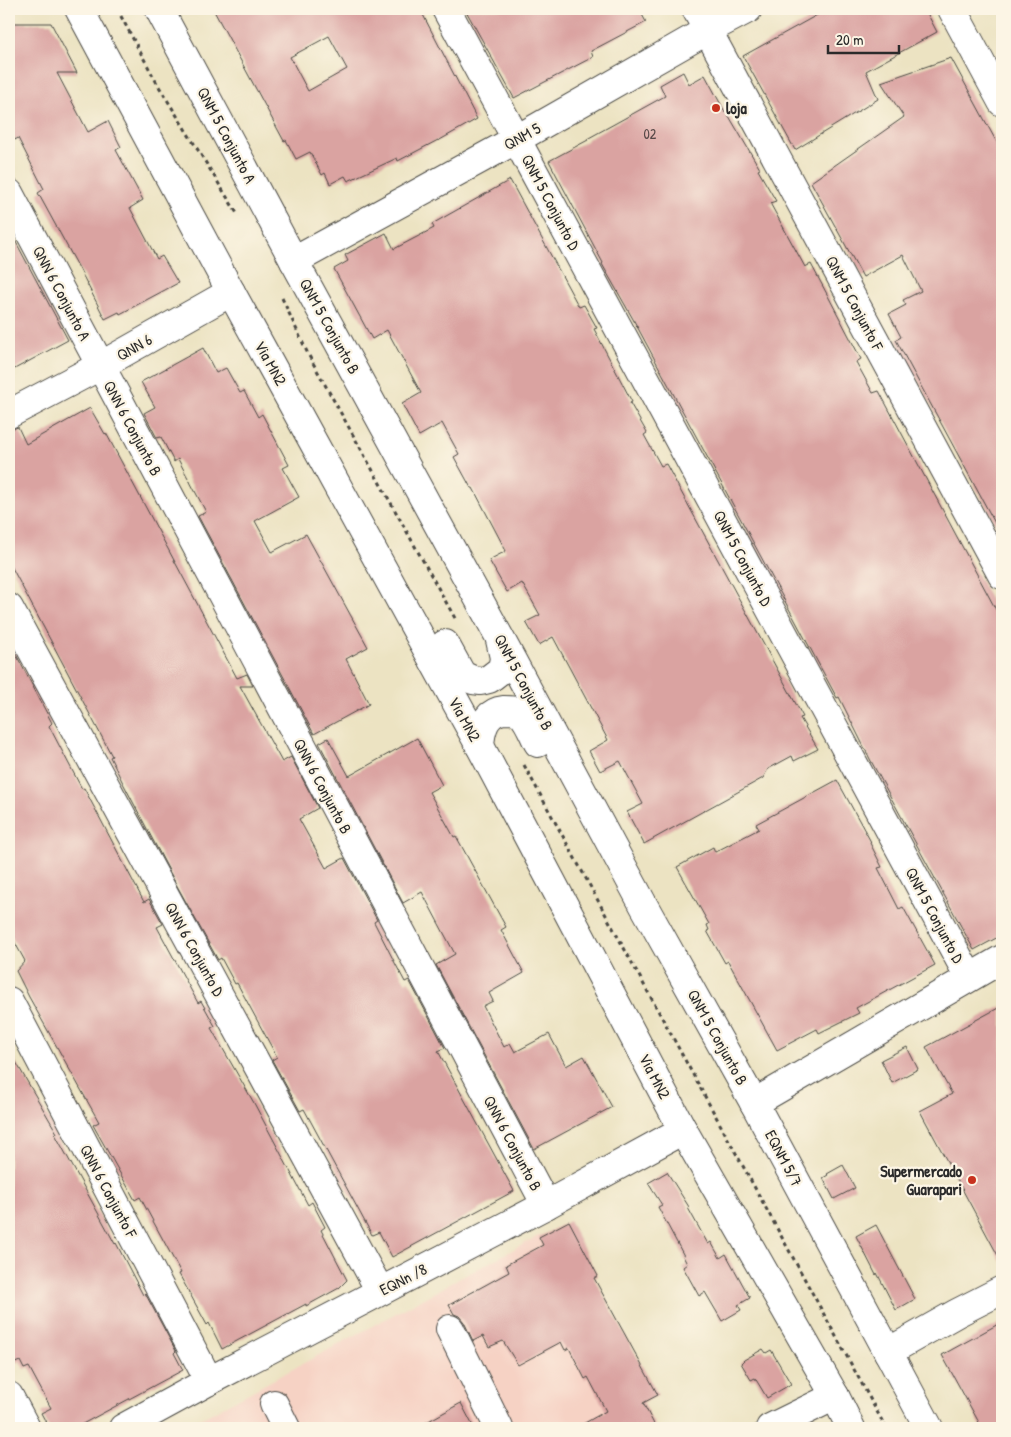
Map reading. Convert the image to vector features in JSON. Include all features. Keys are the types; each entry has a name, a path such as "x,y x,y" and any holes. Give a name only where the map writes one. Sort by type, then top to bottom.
{"street":[{"name":"Via MN2","path":"78,9 480,746 683,1130 835,1396 851,1428"},
{"name":"QNM 5 Conjunto A","path":"159,9 294,261"},
{"name":"QNM 5 Conjunto D","path":"446,9 969,977"},
{"name":"QNM 5","path":"294,261 517,139 702,19 748,9"},
{"path":"952,9 1002,102"},
{"name":"QNM 5 Conjunto F","path":"702,19 1002,575"},
{"name":"QNN 6 Conjunto A","path":"9,193 100,366"},
{"name":"QNM 5 Conjunto B","path":"294,261 644,906 754,1103"},
{"name":"QNN 6","path":"9,414 100,366 231,292"},
{"name":"QNN 6 Conjunto B","path":"100,366 546,1205"},
{"path":"320,453 390,544 462,675 481,681 489,679 502,669 504,658 500,638"},
{"name":"QNN 6 Conjunto D","path":"9,608 380,1291"},
{"path":"480,746 481,732 486,720 498,711 509,710 519,712 525,718 596,853 644,906"},
{"path":"754,1103 1002,959"},
{"name":"QNN 6 Conjunto F","path":"9,1001 209,1381"},
{"name":"EQNM 5/7","path":"754,1103 929,1428"},
{"name":"EQNn /8","path":"123,1428 546,1205 683,1130"},
{"path":"888,1352 1002,1290"},
{"path":"450,1329 499,1428"},
{"path":"9,1396 26,1428"},
{"path":"770,1428 835,1396"},
{"path":"274,1404 286,1428"}],"shaded area":[{"path":"540,1235 647,1428 184,1428"}],"building":[{"path":"213,9 420,9 477,119 398,161 397,158 348,181 345,176 330,184 325,173 322,175 310,152 296,159 286,140 284,141","holes":["329,36 347,69 308,91 290,57"]},
{"path":"465,9 639,9 646,22 591,51 593,57 514,98"},
{"path":"828,9 925,9 937,32 866,71 878,99 795,150 743,56"},
{"path":"9,23 51,23 77,73 57,73 88,132 108,121 121,147 116,150 143,200 130,208 157,259 162,256 178,283 120,314 119,312 105,319 38,193 44,189 18,138 15,140 9,129"},
{"path":"951,58 1002,152 1002,536 896,340 901,337 889,314 906,305 903,300 921,291 903,255 863,277 811,182 904,117 881,82"},
{"path":"683,72 689,84 705,75 760,169 758,170 776,201 770,203 805,267 811,264 861,359 856,362 873,393 879,391 1002,621 1002,935 974,950 871,761 839,697 837,698 602,264 549,161 665,96 660,85"},
{"path":"510,180 579,307 584,305 597,328 594,329 632,402 630,403 647,433 644,435 661,466 666,464 803,717 800,718 818,749 794,761 792,756 768,769 763,778 644,844 627,812 643,804 620,761 600,771 589,751 608,740 553,637 539,645 526,622 540,615 522,583 507,592 489,560 506,551 473,488 471,488 454,457 459,454 442,423 419,436 402,404 421,393 387,330 372,339 334,269 348,261 345,255 386,233 394,249 434,228 432,224"},
{"path":"9,229 68,340 9,372"},
{"path":"203,348 216,373 226,368 240,393 244,391 258,417 262,414 289,465 283,468 299,497 255,521 272,552 306,534 368,647 346,659 369,704 314,734 198,516 206,512 178,459 174,462 161,437 157,438 144,413 155,407 141,382"},
{"path":"90,408 106,433 237,678 247,674 253,686 240,686 282,762 291,757 318,808 299,819 326,868 344,858 377,920 374,922 405,982 409,980 445,1048 438,1051 514,1191 392,1257 379,1232 372,1235 304,1109 300,1111 272,1060 277,1057 237,983 235,984 221,958 218,960 176,884 110,757 112,756 9,562 9,430 18,427 26,444"},
{"path":"9,641 52,723 49,726 82,789 84,788 144,902 149,899 163,924 157,927 198,1003 201,1001 215,1026 211,1028 254,1103 308,1205 312,1202 325,1227 321,1230 347,1280 339,1288 222,1349 209,1323 207,1325 179,1274 181,1273 140,1197 135,1200 93,1125 99,1122 16,971 25,961 9,932"},
{"path":"328,738 349,776 417,738 442,785 429,792 454,837 456,836 506,927 501,930 524,973 489,993 493,1001 483,1006 504,1047 510,1043 515,1052 549,1034 566,1066 584,1056 612,1107 534,1149 436,965 455,954 422,892 403,903 319,743"},
{"path":"837,780 871,842 882,867 878,868 899,909 903,907 935,965 856,1008 859,1013 819,1033 817,1029 777,1050 728,961 725,963 707,931 709,930 707,925 709,924 677,867 713,847 715,852 759,829 756,824"},
{"path":"1002,1006 1002,1263 920,1111 952,1094 926,1047"},
{"path":"907,1047 918,1069 892,1083 881,1060"},
{"path":"9,1050 57,1133 55,1134 143,1295 145,1293 176,1351 174,1353 183,1370 75,1428 49,1428 41,1413 51,1408 29,1367 24,1369 20,1361 15,1363 9,1352"},
{"path":"843,1165 855,1188 834,1199 823,1178"},
{"path":"667,1172 689,1207 708,1244 711,1242 720,1258 726,1254 750,1298 738,1305 741,1310 722,1321 705,1292 699,1296 683,1267 687,1264 684,1256 658,1207 662,1205 648,1183"},
{"path":"569,1221 598,1276 594,1278 658,1395 643,1403 656,1428 576,1428 606,1411 588,1377 585,1379 569,1348 565,1350 561,1342 518,1365 503,1341 489,1347 483,1336 473,1341 464,1322 459,1316 454,1314 449,1305 509,1272 506,1265 543,1245 539,1237"},
{"path":"876,1225 915,1299 896,1310 856,1236"},
{"path":"1002,1322 1002,1428 982,1428 942,1355"},
{"path":"763,1349 766,1353 771,1350 791,1384 767,1398 755,1378 751,1380 741,1363"},
{"path":"461,1403 474,1428 416,1428"}],"place":[{"name":"loja","path":"716,108"},
{"name":"Supermercado Guarapari","path":"972,1180"}]}
